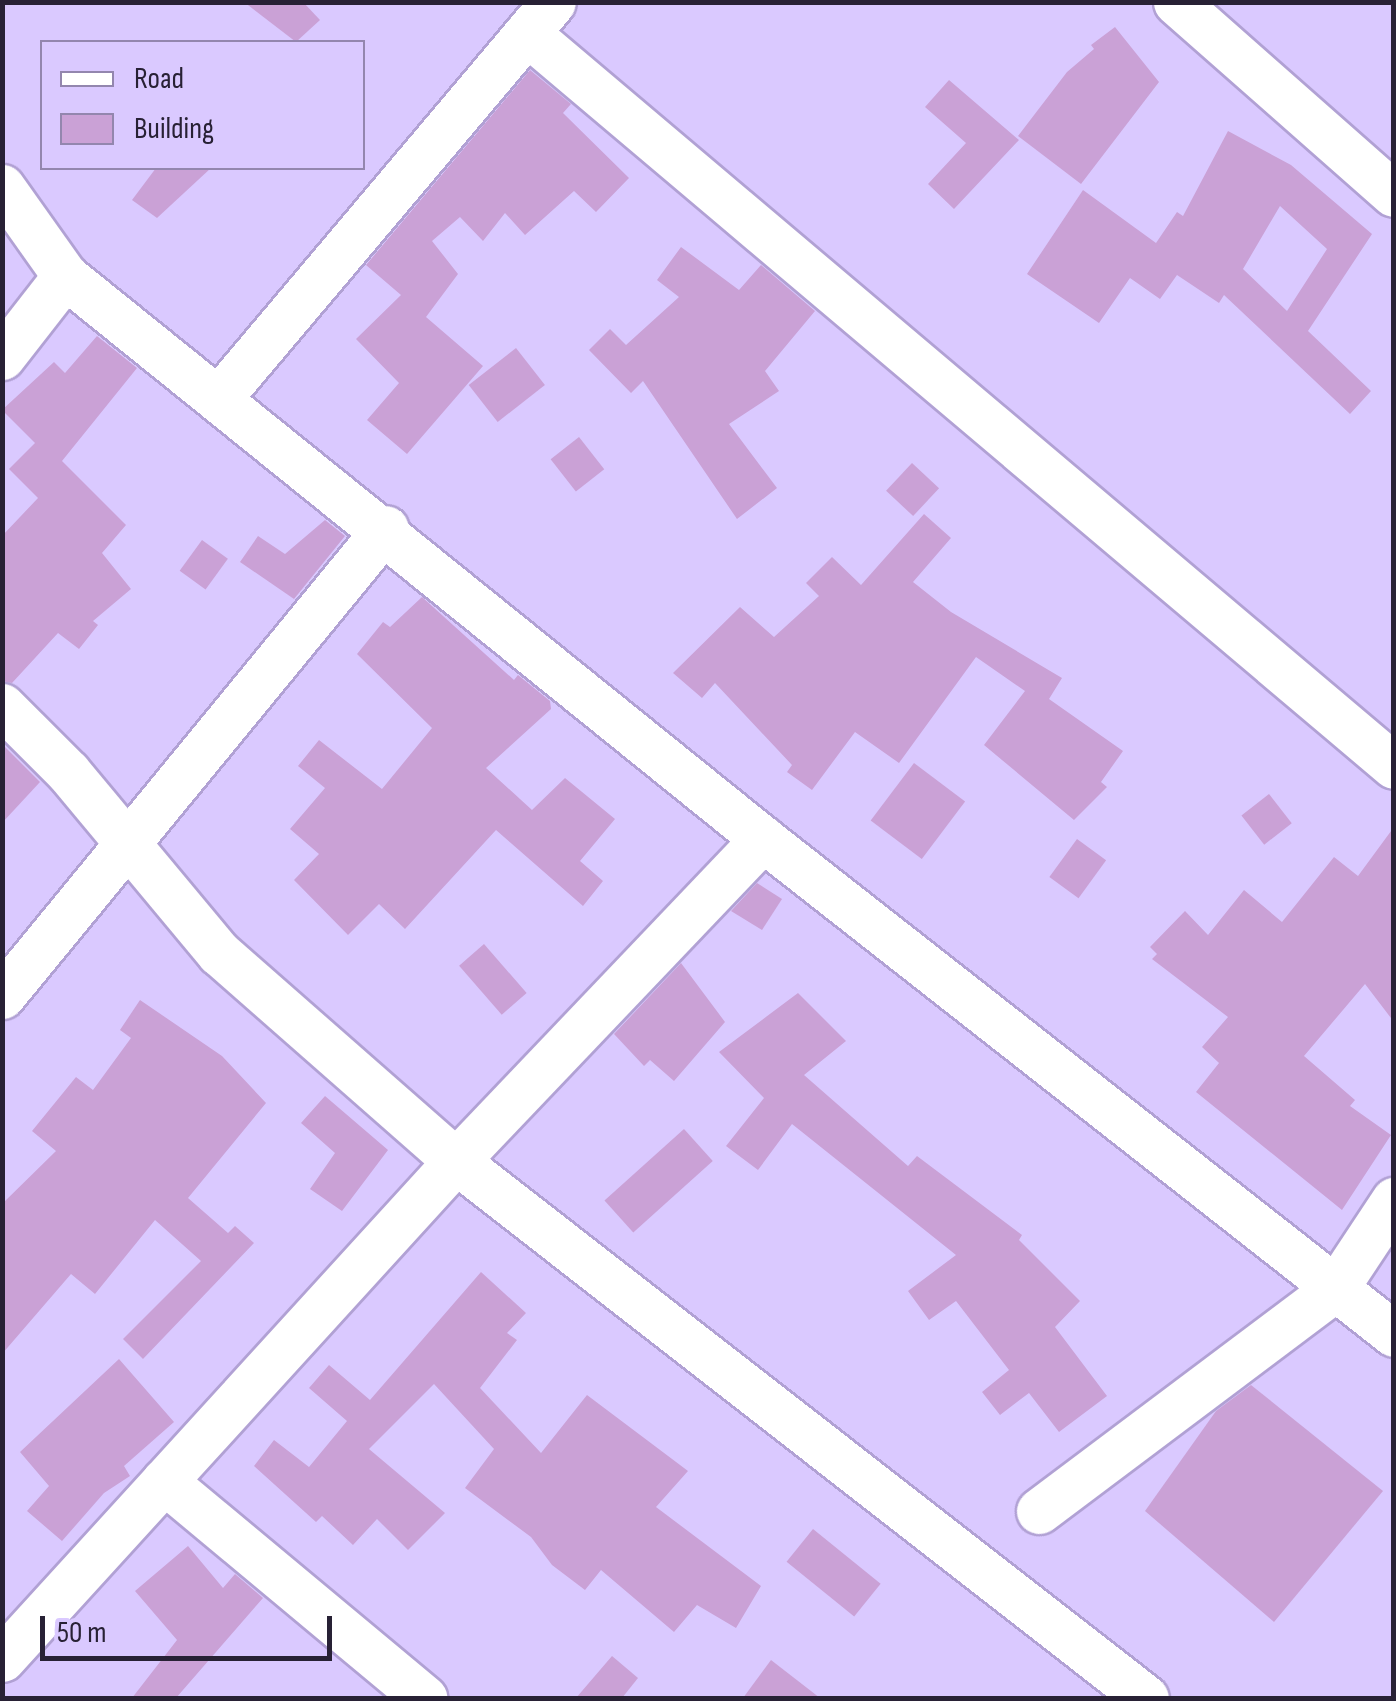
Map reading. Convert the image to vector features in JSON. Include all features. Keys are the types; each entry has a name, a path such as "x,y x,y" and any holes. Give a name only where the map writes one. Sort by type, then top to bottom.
{"street":[{"path":"1176,2 1394,194"},
{"path":"218,399 540,18 1394,766"},
{"path":"2,188 65,276 763,839 1394,1334"},
{"path":"2,356 65,276"},
{"path":"2,996 384,530"},
{"path":"2,706 219,953 456,1161 1146,1698"},
{"path":"2,1659 456,1161 763,839"},
{"path":"1039,1511 1335,1289 1394,1200"},
{"path":"164,1481 424,1698"}],"building":[{"path":"244,2 303,2 320,20 293,40"},
{"path":"1115,27 1159,82 1081,184 1018,136 1067,72 1094,49 1091,45"},
{"path":"530,70 571,104 563,113 629,178 596,212 574,191 525,235 505,213 483,241 460,217 432,241 458,274 426,317 483,366 407,454 367,420 399,383 356,339 401,295 366,265"},
{"path":"949,80 1019,140 954,209 928,184 966,143 925,107"},
{"path":"1228,131 1291,165 1372,234 1308,331 1371,391 1350,414 1224,295 1219,303 1177,275 1160,299 1130,278 1099,323 1027,274 1083,190 1156,243 1177,212 1183,216","holes":["1280,206 1327,249 1287,311 1243,269"]},
{"path":"154,170 209,170 157,218 132,200"},
{"path":"681,247 739,290 761,265 815,311 765,371 779,391 729,424 777,488 737,519 643,381 631,393 589,350 610,329 626,345 679,297 657,280"},
{"path":"97,336 137,368 62,461 126,525 102,553 131,589 93,621 98,625 79,649 58,633 12,683 2,681 2,536 38,498 9,469 35,443 2,410 54,362 65,373"},
{"path":"516,348 545,385 498,422 469,385"},
{"path":"579,437 604,469 576,491 551,459"},
{"path":"912,463 939,488 913,516 886,491"},
{"path":"924,514 951,538 913,582 951,612 1062,678 1049,699 1123,751 1101,782 1107,787 1074,820 984,745 1025,691 976,657 899,763 855,732 812,790 787,772 792,765 715,683 702,698 673,673 740,607 774,637 819,596 806,583 832,557 861,585"},
{"path":"325,520 345,536 294,599 240,562 258,536 285,554"},
{"path":"202,540 228,559 206,590 180,571"},
{"path":"422,597 514,680 518,675 550,701 551,709 486,768 532,810 565,778 615,819 580,861 603,881 583,906 496,830 405,929 379,904 348,935 294,880 319,854 290,829 325,788 298,766 319,740 382,789 432,728 357,654 383,622 390,627"},
{"path":"2,744 40,782 2,823"},
{"path":"914,763 965,802 922,859 871,821"},
{"path":"1269,794 1292,823 1264,845 1241,816"},
{"path":"1394,827 1394,1022 1365,984 1304,1056 1355,1100 1350,1106 1391,1135 1342,1210 1196,1092 1219,1063 1202,1047 1228,1017 1152,959 1157,954 1150,947 1185,911 1208,935 1244,890 1282,922 1334,857 1358,876"},
{"path":"1077,839 1106,860 1078,898 1049,877"},
{"path":"757,883 782,899 762,930 731,911"},
{"path":"484,944 527,993 502,1015 459,966"},
{"path":"681,963 725,1022 674,1081 650,1060 644,1066 614,1034"},
{"path":"798,993 846,1041 804,1075 908,1166 917,1156 1022,1235 1019,1240 1080,1301 1055,1327 1107,1396 1059,1432 1029,1393 1000,1415 982,1392 1009,1370 956,1301 929,1320 908,1291 956,1255 792,1124 758,1170 726,1146 764,1098 719,1052"},
{"path":"140,1000 222,1056 266,1103 188,1198 228,1233 235,1226 254,1243 143,1359 123,1339 201,1261 155,1220 95,1294 71,1274 2,1354 2,1204 56,1151 32,1131 76,1077 93,1090 131,1038 120,1030"},
{"path":"325,1096 388,1150 342,1211 310,1189 335,1153 301,1123"},
{"path":"684,1129 713,1161 633,1233 604,1201"},
{"path":"481,1272 526,1313 507,1333 517,1340 480,1388 541,1453 587,1395 688,1471 656,1507 761,1586 736,1628 697,1605 674,1632 601,1570 585,1590 552,1565 531,1537 465,1488 494,1449 434,1384 369,1449 445,1513 408,1550 377,1519 353,1545 322,1516 316,1522 254,1466 274,1440 309,1467 347,1421 309,1388 329,1365 370,1400"},
{"path":"119,1359 174,1422 124,1466 130,1476 104,1493 62,1541 27,1511 49,1486 20,1452"},
{"path":"1251,1385 1383,1491 1274,1622 1145,1511 1216,1411"},
{"path":"813,1529 881,1584 854,1616 787,1562"},
{"path":"188,1546 223,1588 235,1574 263,1598 176,1698 132,1698 177,1640 135,1591"},
{"path":"612,1656 638,1678 622,1698 576,1698"},
{"path":"771,1660 820,1698 743,1698"}]}
